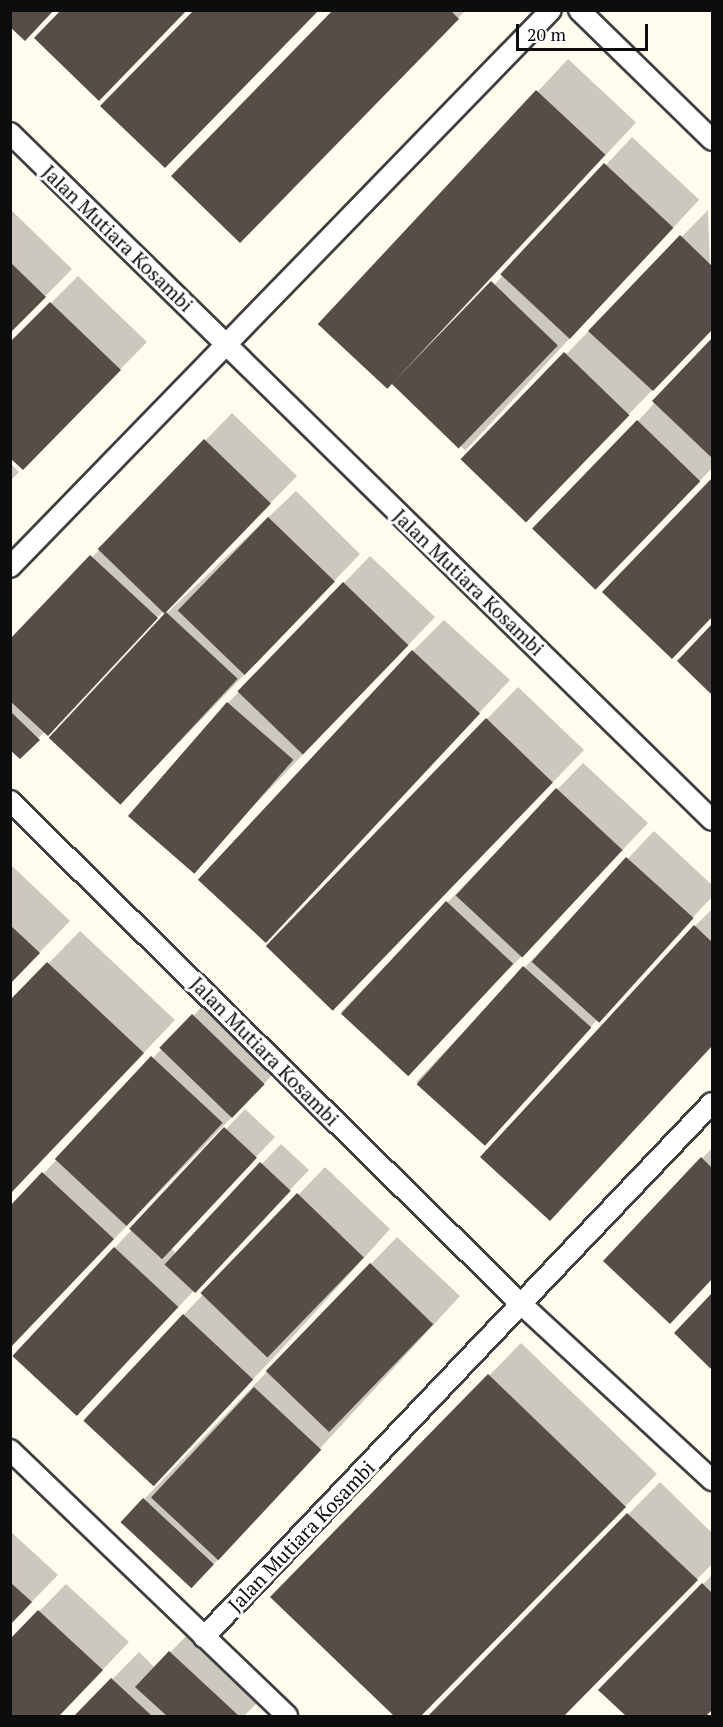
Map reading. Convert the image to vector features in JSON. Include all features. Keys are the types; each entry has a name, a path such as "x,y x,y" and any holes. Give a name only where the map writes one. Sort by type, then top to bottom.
{"lane":[{"path":"10,567 551,10"},
{"path":"579,10 712,140"},
{"name":"Jalan Mutiara Kosambi","path":"10,133 712,820"},
{"name":"Jalan Mutiara Kosambi","path":"10,801 519,1302 712,1480"},
{"name":"Jalan Mutiara Kosambi","path":"204,1637 519,1302 712,1103"},
{"path":"10,1450 287,1716"}],"building":[{"path":"10,10 54,10 25,41 10,27"},
{"path":"61,10 187,10 99,101 34,38"},
{"path":"194,10 319,10 165,168 100,106"},
{"path":"333,10 450,10 459,19 240,243 171,176"},
{"path":"536,90 605,155 387,389 318,324"},
{"path":"604,163 673,228 570,339 500,274"},
{"path":"680,235 712,266 712,330 653,391 588,331"},
{"path":"10,262 46,297 10,333"},
{"path":"491,281 558,346 459,448 392,384"},
{"path":"50,302 121,370 23,470 10,458 10,342"},
{"path":"712,338 712,458 652,401"},
{"path":"564,352 629,415 526,522 460,459"},
{"path":"637,420 700,481 595,590 532,529"},
{"path":"204,439 271,504 165,614 98,549"},
{"path":"712,478 712,617 672,659 602,592"},
{"path":"268,517 335,582 245,675 178,611"},
{"path":"90,555 158,618 48,736 10,701 10,639"},
{"path":"343,582 408,645 303,755 237,691"},
{"path":"166,612 238,679 120,805 49,738"},
{"path":"712,624 712,695 677,661"},
{"path":"412,650 480,713 266,943 198,880"},
{"path":"227,702 293,760 194,874 128,816"},
{"path":"10,711 40,740 20,759 10,750"},
{"path":"486,718 553,783 333,1011 266,946"},
{"path":"556,788 623,850 522,958 456,896"},
{"path":"626,857 694,918 599,1023 532,962"},
{"path":"446,901 513,964 408,1076 341,1014"},
{"path":"10,925 40,953 10,984"},
{"path":"694,925 712,942 712,1046 550,1221 480,1157"},
{"path":"47,962 144,1053 10,1194 10,1000"},
{"path":"523,966 591,1028 485,1146 417,1084"},
{"path":"192,1014 265,1084 232,1118 159,1048"},
{"path":"151,1056 223,1123 127,1226 55,1159"},
{"path":"224,1127 257,1158 162,1259 129,1229"},
{"path":"701,1157 712,1168 712,1279 670,1324 603,1261"},
{"path":"260,1162 291,1191 195,1293 165,1264"},
{"path":"42,1172 114,1239 10,1348 10,1206"},
{"path":"297,1193 364,1258 267,1358 200,1293"},
{"path":"114,1247 178,1307 77,1416 12,1356"},
{"path":"370,1263 433,1324 329,1432 266,1371"},
{"path":"712,1293 712,1370 674,1333"},
{"path":"183,1314 253,1379 154,1486 83,1421"},
{"path":"488,1374 626,1507 421,1716 394,1716 270,1597"},
{"path":"254,1387 321,1450 218,1560 151,1497"},
{"path":"143,1498 214,1564 191,1588 120,1522"},
{"path":"627,1513 698,1580 564,1716 428,1716"},
{"path":"10,1582 32,1602 10,1625"},
{"path":"702,1583 712,1593 712,1710 706,1716 626,1716 598,1690"},
{"path":"38,1610 103,1670 59,1716 10,1716 10,1639"},
{"path":"169,1651 239,1716 167,1716 135,1687"},
{"path":"111,1678 152,1716 74,1716"}]}
